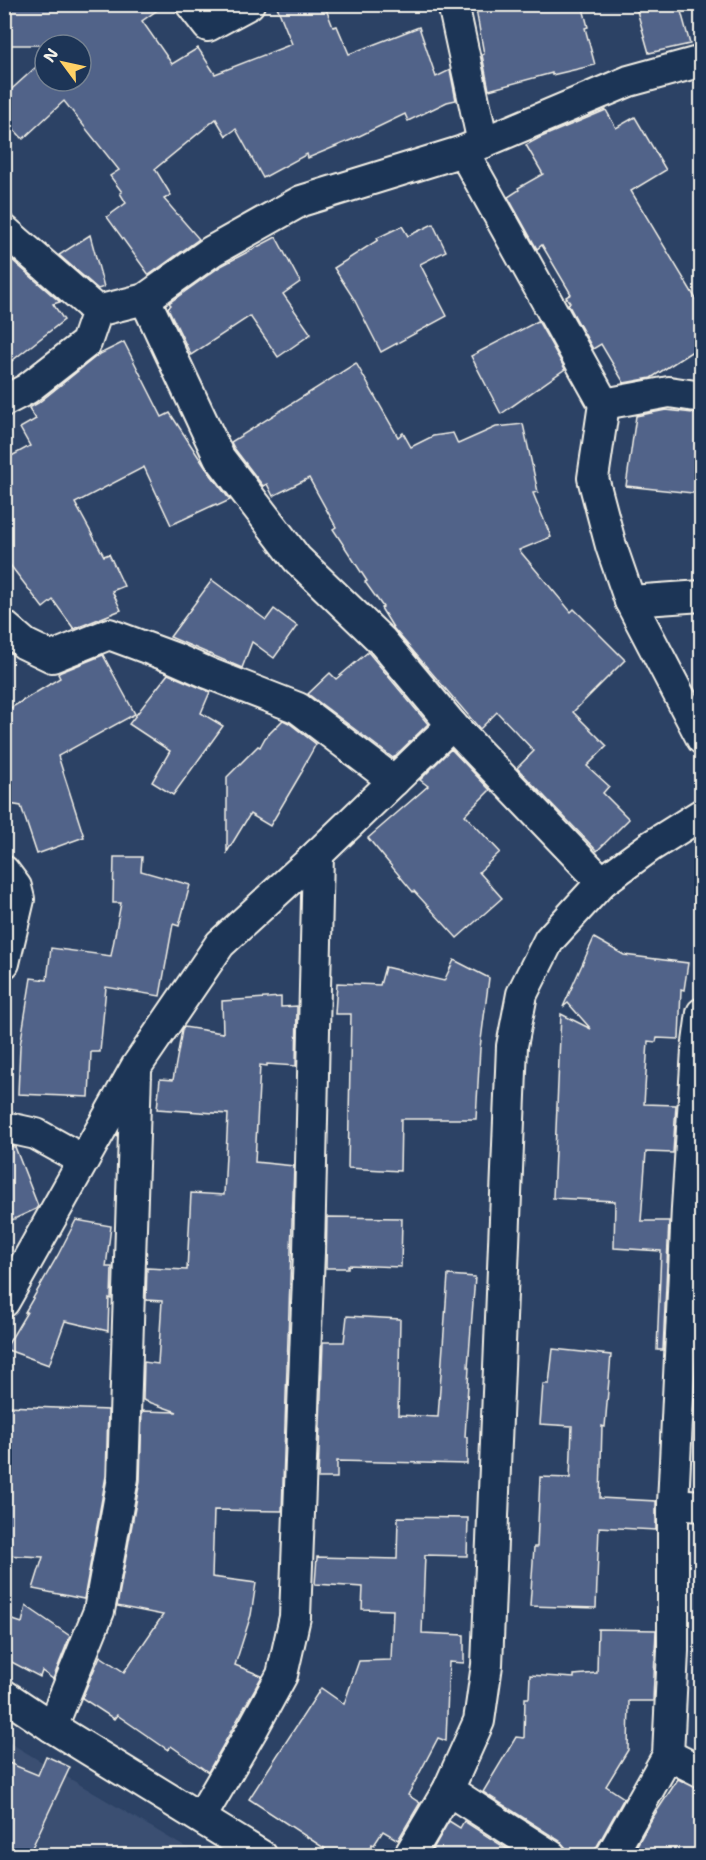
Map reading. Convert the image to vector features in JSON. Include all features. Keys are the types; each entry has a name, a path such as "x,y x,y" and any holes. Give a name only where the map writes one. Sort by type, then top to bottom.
{"street":[{"path":"191,4 208,26 249,4"},
{"path":"453,4 473,147 573,351 604,404 593,478 611,546 630,601 702,739"},
{"path":"97,311 145,299 212,251 301,201 473,147 629,81 702,61"},
{"path":"4,230 97,311"},
{"path":"145,299 219,457 297,559 382,641 452,725 602,882"},
{"path":"4,401 27,389 86,343 97,311"},
{"path":"604,404 669,392 702,397"},
{"path":"630,601 702,596"},
{"path":"4,626 25,644 52,657 109,634 174,658 298,708 394,781"},
{"path":"4,1302 136,1067 220,944 318,854 452,725"},
{"path":"409,1856 448,1790 479,1721 487,1665 512,1046 522,994 549,940 602,882 651,846 702,814"},
{"path":"201,1817 282,1675 295,1617 309,1252 318,854"},
{"path":"4,871 16,887 19,899 4,963"},
{"path":"611,1856 668,1755 674,1651 687,1505 694,1208 702,1013"},
{"path":"52,1727 99,1611 123,1478 136,1067"},
{"path":"4,1127 36,1134 83,1160"},
{"path":"4,1695 262,1856"},
{"path":"668,1755 702,1772"},
{"path":"448,1790 551,1856"}],"shaded area":[{"path":"5,1740 198,1855 5,1855"}],"building":[{"path":"14,4 166,4 142,21 172,64 198,48 215,74 292,44 276,4 324,4 333,27 337,26 349,54 419,27 436,77 450,70 456,100 408,121 405,114 308,158 307,154 263,178 236,129 226,136 216,119 155,169 171,195 164,199 199,239 149,275 107,217 126,203 120,193 122,192 110,176 119,170 64,101 23,139 4,119 4,96 33,70 33,93 93,93 93,33 33,33 33,45 4,45 4,13"},
{"path":"475,4 582,4 588,27 585,28 595,65 552,75 552,73 489,90"},
{"path":"635,4 679,4 690,44 649,53"},
{"path":"606,110 616,128 635,117 666,170 631,191 702,309 702,345 651,378 624,383 601,344 593,349 568,304 570,303 566,297 571,294 542,245 537,249 508,197 519,190 518,188 543,174 526,145"},
{"path":"433,224 446,251 420,264 447,316 381,352 354,299 334,268 378,240 377,238 402,226 408,236"},
{"path":"90,235 104,287 98,289 59,255"},
{"path":"276,237 300,282 283,294 311,334 278,357 250,316 191,355 168,308 171,305 169,303 221,266"},
{"path":"4,253 60,302 53,304 64,320 4,367"},
{"path":"538,321 565,369 501,414 471,356"},
{"path":"124,342 162,417 170,413 205,467 230,500 171,525 144,467 75,503 104,556 109,554 124,586 112,591 121,610 74,629 53,600 43,608 4,557 4,460 30,446 20,428 36,419 29,408 98,355"},
{"path":"356,363 398,437 403,433 411,447 433,436 453,433 458,444 496,427 523,424 538,492 533,493 551,537 519,550 571,612 574,609 625,660 573,712 607,746 587,766 609,786 603,793 629,819 597,851 517,768 534,751 497,712 480,729 394,629 381,608 383,607 333,529 336,527 309,478 273,496 267,484 263,486 231,442"},
{"path":"666,410 702,414 702,494 626,486 636,416"},
{"path":"212,580 266,620 274,609 297,626 274,658 252,642 242,668 170,637"},
{"path":"368,652 428,724 393,758 308,694 330,673 336,679"},
{"path":"103,655 135,714 58,756 84,837 37,854 21,806 4,803 4,712 60,678 58,674 61,672"},
{"path":"168,674 210,692 201,713 223,726 173,795 152,782 170,751 129,724"},
{"path":"283,720 316,744 270,826 250,814 227,852 227,777 258,746 260,747 265,738"},
{"path":"451,749 490,790 465,815 500,852 479,872 502,898 457,938 413,892 368,838 428,786 420,780"},
{"path":"114,857 142,857 141,871 190,885 179,926 173,924 160,996 106,987 100,1052 91,1052 89,1097 18,1094 20,1046 31,978 47,980 51,948 111,956 121,903 113,903"},
{"path":"594,938 624,955 688,963 684,990 681,989 679,1039 657,1038 656,1042 648,1041 644,1104 676,1105 673,1153 646,1152 641,1221 669,1221 663,1350 657,1350 661,1251 614,1248 615,1201 553,1198 561,1014 591,1029 568,1003 563,1007"},
{"path":"454,960 489,978 480,1048 476,1119 401,1119 400,1171 348,1168 351,1014 335,1014 337,983 380,985 385,967 444,981"},
{"path":"281,997 281,1007 297,1006 296,1066 260,1065 255,1162 294,1166 282,1511 214,1510 212,1577 256,1583 251,1615 235,1665 262,1676 208,1772 171,1746 168,1750 117,1715 114,1719 82,1698 100,1656 124,1672 163,1615 117,1606 140,1481 142,1411 177,1412 143,1400 144,1362 158,1364 162,1301 146,1300 147,1268 187,1270 191,1193 224,1195 228,1114 157,1109 160,1079 173,1080 184,1027 223,1033 222,1001"},
{"path":"4,1145 15,1147 38,1206 12,1220 4,1202"},
{"path":"327,1217 402,1218 401,1267 348,1265 348,1268 326,1268"},
{"path":"76,1220 111,1226 106,1267 112,1267 108,1331 65,1321 49,1365 5,1349"},
{"path":"702,1267 702,1350 698,1350"},
{"path":"448,1275 475,1277 465,1437 467,1437 467,1464 337,1461 337,1478 318,1478 323,1342 344,1342 347,1316 400,1319 398,1415 438,1417"},
{"path":"553,1349 611,1355 605,1427 602,1426 600,1498 656,1501 656,1530 599,1527 596,1608 530,1606 534,1547 537,1547 540,1477 570,1478 572,1426 540,1424 543,1384 549,1384"},
{"path":"6,1406 108,1410 106,1476 84,1599 33,1589 43,1557 4,1555"},
{"path":"398,1517 468,1518 467,1556 425,1555 422,1633 464,1635 464,1663 449,1662 446,1741 438,1738 408,1795 420,1803 398,1840 383,1831 364,1856 336,1856 249,1799 321,1688 344,1704 359,1661 391,1660 393,1610 362,1609 363,1587 315,1584 317,1557 397,1559"},
{"path":"26,1606 70,1636 53,1679 42,1671 40,1677 4,1658 4,1617 22,1623"},
{"path":"598,1629 656,1630 653,1701 629,1701 628,1750 606,1786 624,1798 596,1848 594,1856 568,1856 566,1848 560,1841 483,1792 516,1737 524,1738 525,1698 529,1698 530,1675 574,1678 574,1675 597,1673"},
{"path":"46,1756 70,1767 28,1856 4,1856 4,1761 38,1775"},
{"path":"678,1779 702,1789 702,1856 631,1856 653,1817"},
{"path":"449,1821 460,1828 464,1821 518,1856 429,1856"}]}
